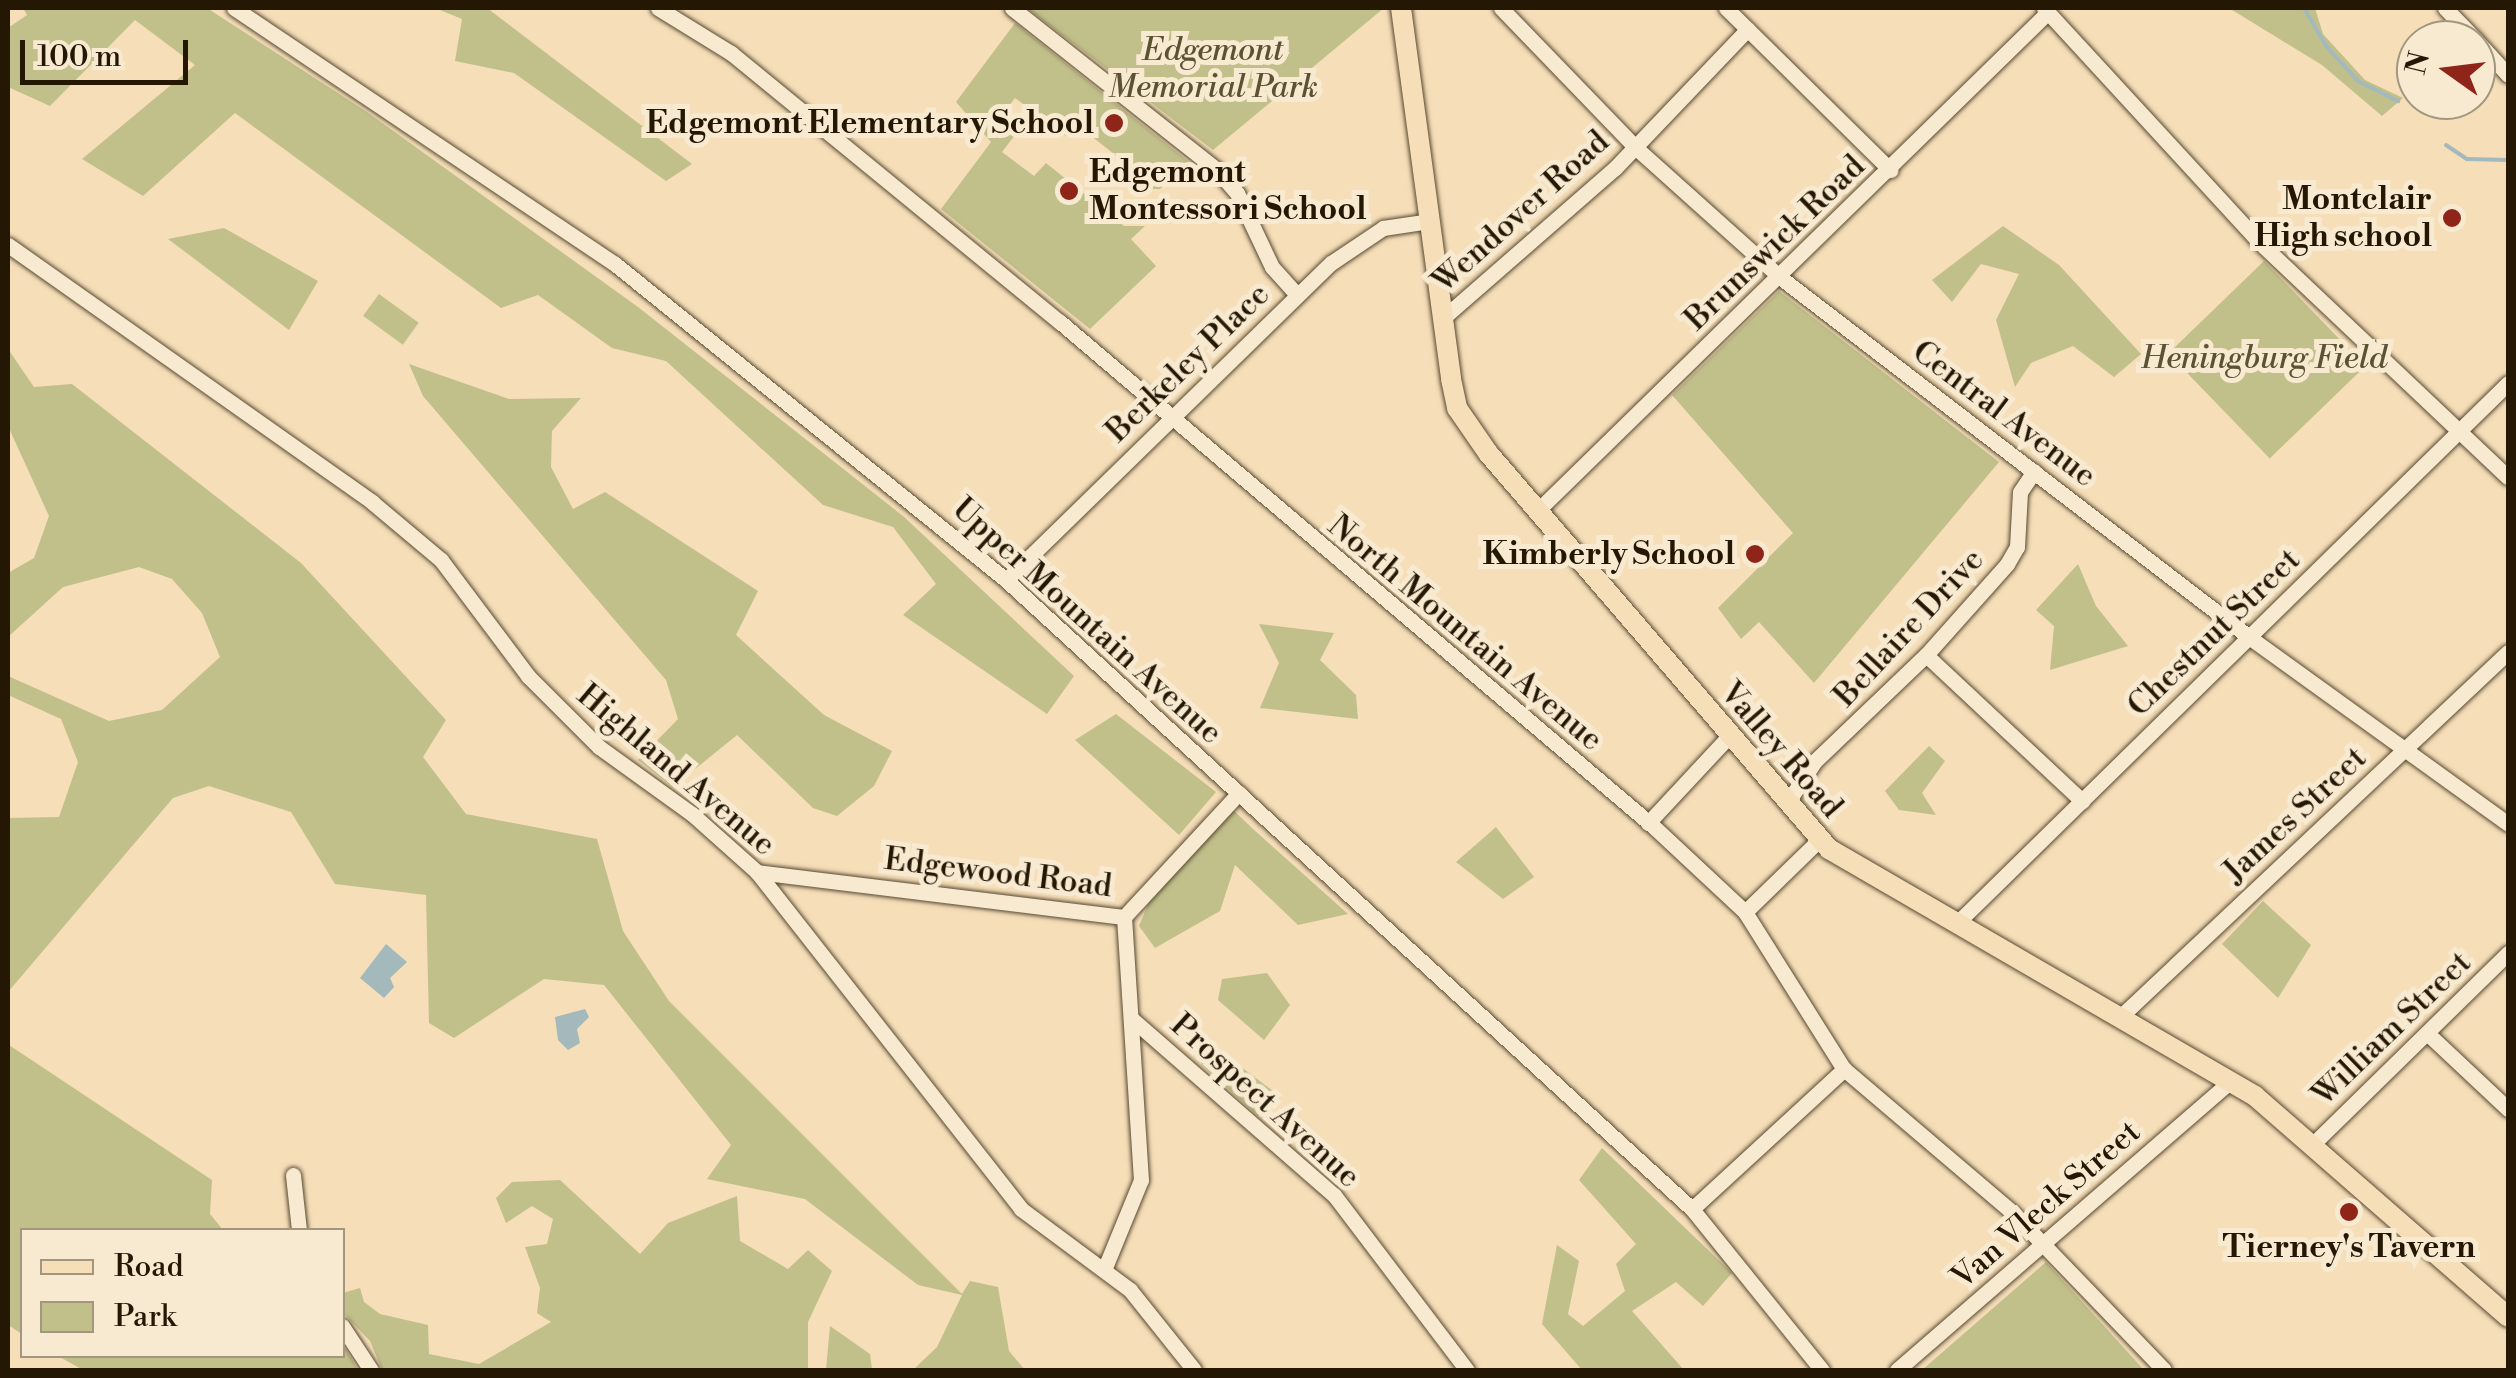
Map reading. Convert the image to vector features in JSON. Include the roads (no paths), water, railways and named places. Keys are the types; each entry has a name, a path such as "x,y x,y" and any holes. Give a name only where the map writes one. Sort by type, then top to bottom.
{"main road":[{"name":"Valley Road","path":"1401,8 1458,408 1538,511 1728,736 1819,840 2231,1082 2314,1144 2508,1317"}],"street":[{"name":"North Mountain Avenue","path":"658,8 731,54 1648,823 1745,912 1844,1069 2044,1244 2164,1370"},
{"path":"1012,8 1216,169 1237,193 1272,267 1296,294"},
{"name":"Central Avenue","path":"1501,8 1635,148 1780,278 2249,637 2508,824"},
{"path":"1726,8 1890,170"},
{"name":"Upper Mountain Avenue","path":"245,10 615,264 1006,580 1692,1208 1822,1370"},
{"path":"2046,10 2256,240 2508,478"},
{"name":"Brunswick Road","path":"1538,511 1890,170 2046,10"},
{"name":"Wendover Road","path":"1443,318 1635,148 1748,29"},
{"name":"Berkeley Place","path":"1006,580 1296,294 1373,233 1430,221"},
{"name":"Highland Avenue","path":"8,245 372,502 441,560 528,676 599,747 692,814 757,872 1021,1209 1130,1290 1194,1370"},
{"name":"Chestnut Street","path":"1957,923 2508,383"},
{"name":"Bellaire Drive","path":"1786,804 1816,761 1926,655 2017,547 2020,492 2034,472"},
{"name":"James Street","path":"2119,1018 2508,652"},
{"path":"1926,655 2082,801"},
{"path":"1648,823 1728,736"},
{"name":"Edgewood Road","path":"757,872 1124,917 1239,793"},
{"path":"1745,912 1819,840"},
{"path":"1104,1270 1141,1180 1124,917"},
{"name":"William Street","path":"2314,1144 2508,953"},
{"name":"Prospect Avenue","path":"1132,1019 1334,1195 1467,1370"},
{"path":"2428,1034 2508,1109"},
{"path":"1692,1208 1844,1069"},
{"name":"Van Vleck Street","path":"1897,1370 2231,1082"},
{"path":"293,1174 299,1228"},
{"path":"345,1331 371,1370"}],"waterway":[{"path":"2304,8 2326,46 2358,81 2396,100"},
{"path":"2446,145 2467,159 2508,160"}],"place":[{"name":"Edgemont Elementary School","path":"1114,123"},
{"name":"Edgemont Montessori School","path":"1069,191"},
{"name":"Montclair High school","path":"2452,218"},
{"name":"Kimberly School","path":"1755,554"},
{"name":"Tierney's Tavern","path":"2349,1212"}],"park label":[{"name":"Edgemont Memorial Park","path":"1213,70"},
{"name":"Heningburg Field","path":"2264,358"}]}
